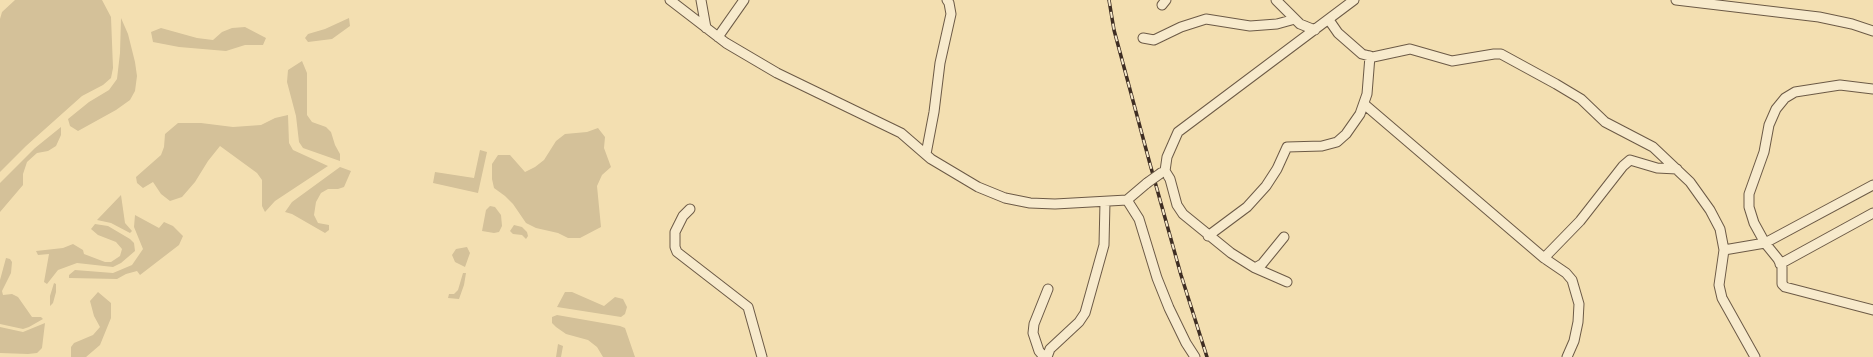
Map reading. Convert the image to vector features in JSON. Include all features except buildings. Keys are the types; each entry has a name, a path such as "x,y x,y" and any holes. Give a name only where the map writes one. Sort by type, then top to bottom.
{"street":[{"path":"670,0 718,37 777,73 901,133 951,172 978,187 1005,198 1030,203 1055,204 1126,200 1163,172 1166,157 1178,132 1354,0"},
{"path":"701,0 706,28"},
{"path":"718,37 744,0"},
{"path":"926,154 934,112 940,63 951,14 947,0"},
{"path":"1276,0 1300,24 1315,30"},
{"path":"1676,0 1819,18 1852,24 1873,31"},
{"path":"1142,38 1154,40 1206,19 1250,26 1277,24 1295,19"},
{"path":"1329,20 1338,33 1362,54 1370,56 1382,56 1402,49 1410,49 1452,60 1501,54 1581,99 1605,122 1653,147 1690,182 1710,210 1720,228 1724,250 1719,285 1722,298 1754,357"},
{"path":"1208,236 1247,207 1266,186 1277,169 1287,147 1322,146 1337,142 1354,125 1367,94 1370,56"},
{"path":"1873,89 1840,85 1795,92 1785,98 1776,110 1769,126 1764,152 1749,194 1751,213 1765,243 1780,264 1782,284 1785,287 1873,310"},
{"path":"1364,104 1544,258 1572,280 1579,304 1578,322 1574,341 1567,357"},
{"path":"1544,258 1580,221 1623,166 1630,160 1657,168 1678,169"},
{"path":"1163,172 1170,179 1177,205 1183,214 1208,236 1231,253 1255,268 1287,282"},
{"path":"1724,250 1750,247 1765,243 1873,185"},
{"path":"1126,200 1140,218 1157,278 1169,308 1194,357"},
{"path":"1048,357 1050,350 1080,322 1085,313 1104,245 1106,202"},
{"path":"690,208 683,216 675,232 675,247 677,252 748,307 762,357"},
{"path":"1780,264 1873,213"},
{"path":"1255,268 1262,264 1284,236"},
{"path":"1044,357 1039,351 1033,333 1034,324 1048,289"}],"shaded area":[{"path":"15,0 102,0 111,17 113,68 111,78 103,85 82,96 26,146 0,172 0,19 2,12"},
{"path":"121,18 128,34 135,62 137,76 135,91 130,100 116,110 78,131 70,126 68,119 89,102 109,90 117,79 120,53"},
{"path":"349,18 350,26 332,39 308,42 305,38 308,34 325,29"},
{"path":"245,27 266,38 263,45 245,45 226,51 179,47 153,42 151,32 161,28 197,38 213,40 222,32 232,28"},
{"path":"302,61 307,73 307,115 312,122 326,127 331,132 335,145 340,154 340,161 303,148 299,142 296,116 287,82 288,70"},
{"path":"288,115 289,143 293,150 328,166 275,201 265,212 262,206 262,180 257,173 220,146 208,161 195,182 182,197 170,201 161,194 153,182 143,188 137,183 136,177 161,155 164,147 165,134 178,123 201,123 233,127 261,125 275,118"},
{"path":"61,127 61,135 56,146 48,151 37,153 27,162 23,174 23,185 0,212 0,183 35,148"},
{"path":"598,128 605,137 604,148 611,167 602,175 597,186 601,227 580,238 568,238 558,233 536,228 526,223 513,204 494,188 492,179 492,164 498,155 510,155 525,172 544,160 556,141 565,134 587,132"},
{"path":"480,150 487,152 478,193 433,183 435,172 474,178"},
{"path":"340,167 351,171 344,187 338,189 328,189 321,193 316,202 314,215 318,223 329,225 329,230 325,233 292,214 285,212 292,202"},
{"path":"121,195 125,223 132,231 130,233 111,223 97,220"},
{"path":"490,206 495,207 501,215 502,226 499,232 494,233 482,231 486,210"},
{"path":"135,215 159,228 164,222 173,226 183,236 179,245 140,275 137,271 126,274 117,279 69,278 69,275 75,270 113,273 132,265 143,249 134,227"},
{"path":"95,224 108,226 130,239 134,243 135,251 121,263 113,267 77,263 58,270 47,284 44,282 49,254 38,255 36,251 63,248 73,244 83,250 84,254 105,262 111,262 120,256 122,249 116,242 98,235 91,229"},
{"path":"514,225 522,227 527,232 528,236 526,239 522,235 513,234 510,231"},
{"path":"467,247 470,253 465,267 455,262 452,255 456,249"},
{"path":"6,258 10,259 12,262 11,273 2,291 3,295 12,294 18,297 32,317 41,317 43,319 23,329 0,324 0,280"},
{"path":"463,273 466,273 459,299 448,298 449,294 454,294 458,290"},
{"path":"54,283 56,284 56,292 53,303 50,306 50,296"},
{"path":"98,292 111,303 111,318 100,345 86,357 71,357 71,347 74,343 93,335 100,327 94,316 90,301"},
{"path":"565,292 572,292 604,306 615,297 623,299 627,307 625,314 621,317 557,307"},
{"path":"557,315 625,328 635,357 603,357 597,347 588,340 566,334 556,327 552,323 552,317"},
{"path":"45,323 42,348 37,353 0,353 0,327 23,332"},
{"path":"558,344 563,346 561,357 556,357"}],"railway":[{"path":"1109,0 1114,30 1150,164 1181,275 1207,357"}]}
